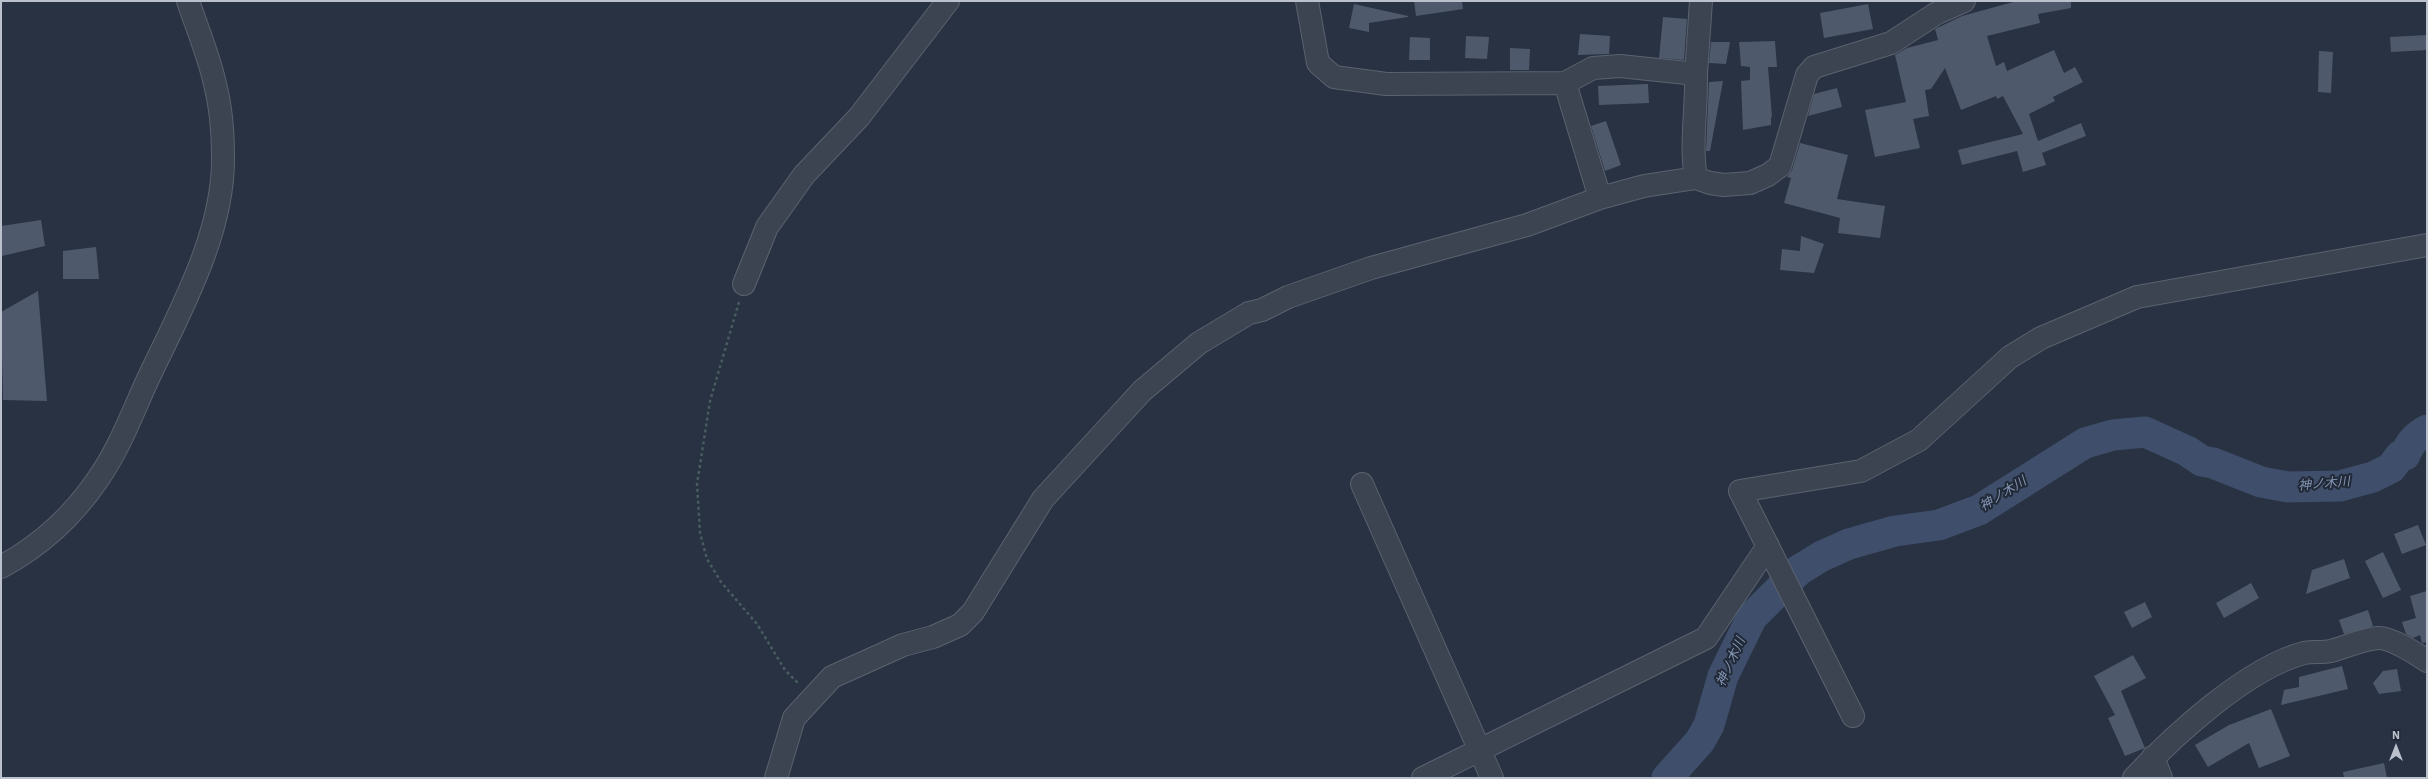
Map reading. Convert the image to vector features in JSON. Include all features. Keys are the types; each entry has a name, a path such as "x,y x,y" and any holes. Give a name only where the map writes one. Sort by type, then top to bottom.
{"street":[{"path":"1,566 53,532 98,480 121,438 180,311 207,247 220,193 223,159 221,121 215,84 188,1"},
{"path":"744,284 767,227 800,181 860,117 948,1"},
{"path":"1306,1 1318,63 1334,78 1386,84 1566,83 1593,68 1620,66 1696,74"},
{"path":"1696,178 1692,156 1697,103 1696,74 1701,1"},
{"path":"776,778 794,718 811,697 832,677 903,645 932,637 960,625 973,612 1043,499 1142,391 1199,343 1250,313 1262,310 1288,297 1372,268 1526,225 1600,198 1644,186 1696,178 1710,183 1724,185 1750,182 1768,175 1780,166 1807,75 1814,67 1891,43 1937,13 1964,1"},
{"path":"1566,83 1600,198"},
{"path":"1852,716 1740,491 1861,471 1919,440 2010,357 2041,338 2137,297 2427,245"},
{"path":"1362,484 1492,778"},
{"path":"1424,778 1706,638 1768,546"},
{"path":"2134,778 2153,757 2224,696 2262,670 2304,653 2329,652 2379,638 2412,651 2427,661"},
{"path":"2153,757 2161,778"}],"path":[{"path":"744,284 710,401 697,484 700,533 707,559 721,582 757,624 785,670 811,697"}],"building":[{"path":"1414,1 1462,1 1463,9 1416,16"},
{"path":"2017,1 2071,1 2071,8 2038,14 2040,23 1987,36 1996,66 2004,62 2007,71 2054,50 2064,73 2075,67 2083,82 2053,97 2055,101 2029,114 2038,141 2081,123 2086,136 2042,153 2046,165 2023,172 2017,151 1962,165 1958,150 2023,134 2003,96 1997,99 1996,96 1961,110 1945,68 1931,89 1925,90 1929,116 1913,119 1920,148 1875,157 1865,110 1906,102 1895,55 1907,48 1938,40 1935,29 1962,16"},
{"path":"1354,4 1408,17 1369,23 1369,32 1349,28"},
{"path":"1868,4 1873,29 1824,38 1820,13"},
{"path":"1663,17 1687,19 1684,60 1659,58"},
{"path":"1580,34 1610,36 1609,54 1578,55"},
{"path":"2427,35 2427,50 2391,52 2390,37"},
{"path":"1466,36 1489,37 1487,59 1465,58"},
{"path":"1410,37 1430,38 1430,60 1409,60"},
{"path":"1775,41 1777,67 1768,67 1772,117 1771,125 1743,130 1741,81 1750,80 1750,67 1741,66 1739,42"},
{"path":"1711,42 1730,42 1726,64 1709,63"},
{"path":"1510,48 1530,49 1529,70 1510,70"},
{"path":"2319,51 2333,52 2331,93 2318,92"},
{"path":"1723,81 1710,151 1706,151 1709,82"},
{"path":"1648,84 1649,103 1599,105 1598,86"},
{"path":"1837,88 1842,107 1808,116 1814,94"},
{"path":"1606,121 1621,165 1605,171 1591,126"},
{"path":"1800,143 1848,155 1837,199 1885,206 1880,238 1838,233 1840,218 1784,203 1791,178 1787,177 1792,170"},
{"path":"41,220 45,246 2,256 1,226"},
{"path":"1801,236 1824,244 1814,273 1780,270 1782,249 1800,251"},
{"path":"96,247 99,279 63,279 63,251"},
{"path":"38,291 47,401 3,400 1,312"},
{"path":"2418,525 2426,545 2402,554 2394,534"},
{"path":"2383,552 2401,590 2383,598 2365,561"},
{"path":"2344,559 2350,578 2306,594 2312,570"},
{"path":"2251,583 2259,598 2224,618 2216,603"},
{"path":"2427,591 2427,642 2422,643 2420,635 2413,638 2406,634 2402,622 2416,618 2410,596"},
{"path":"2145,602 2152,617 2132,628 2124,612"},
{"path":"2368,610 2373,626 2344,634 2339,620"},
{"path":"2133,655 2146,678 2121,691 2145,748 2125,756 2108,718 2115,715 2094,676"},
{"path":"2342,666 2348,689 2281,705 2284,690 2299,687 2299,677"},
{"path":"2397,669 2401,691 2379,694 2373,683 2383,671"},
{"path":"2271,709 2290,756 2259,768 2249,743 2208,767 2195,745 2229,725"},
{"path":"2384,763 2387,778 2344,778 2343,772"}],"waterway":[{"name":"神ノ木川","path":"1667,778 1700,741 1709,725 1723,676 1752,617 1799,570 1822,556 1849,544 1895,531 1939,525 1979,510 2085,443 2113,435 2145,432 2187,451 2202,461 2213,463 2261,482 2288,487 2340,486 2373,477 2391,468 2400,456 2405,455 2414,440 2427,430"}]}
